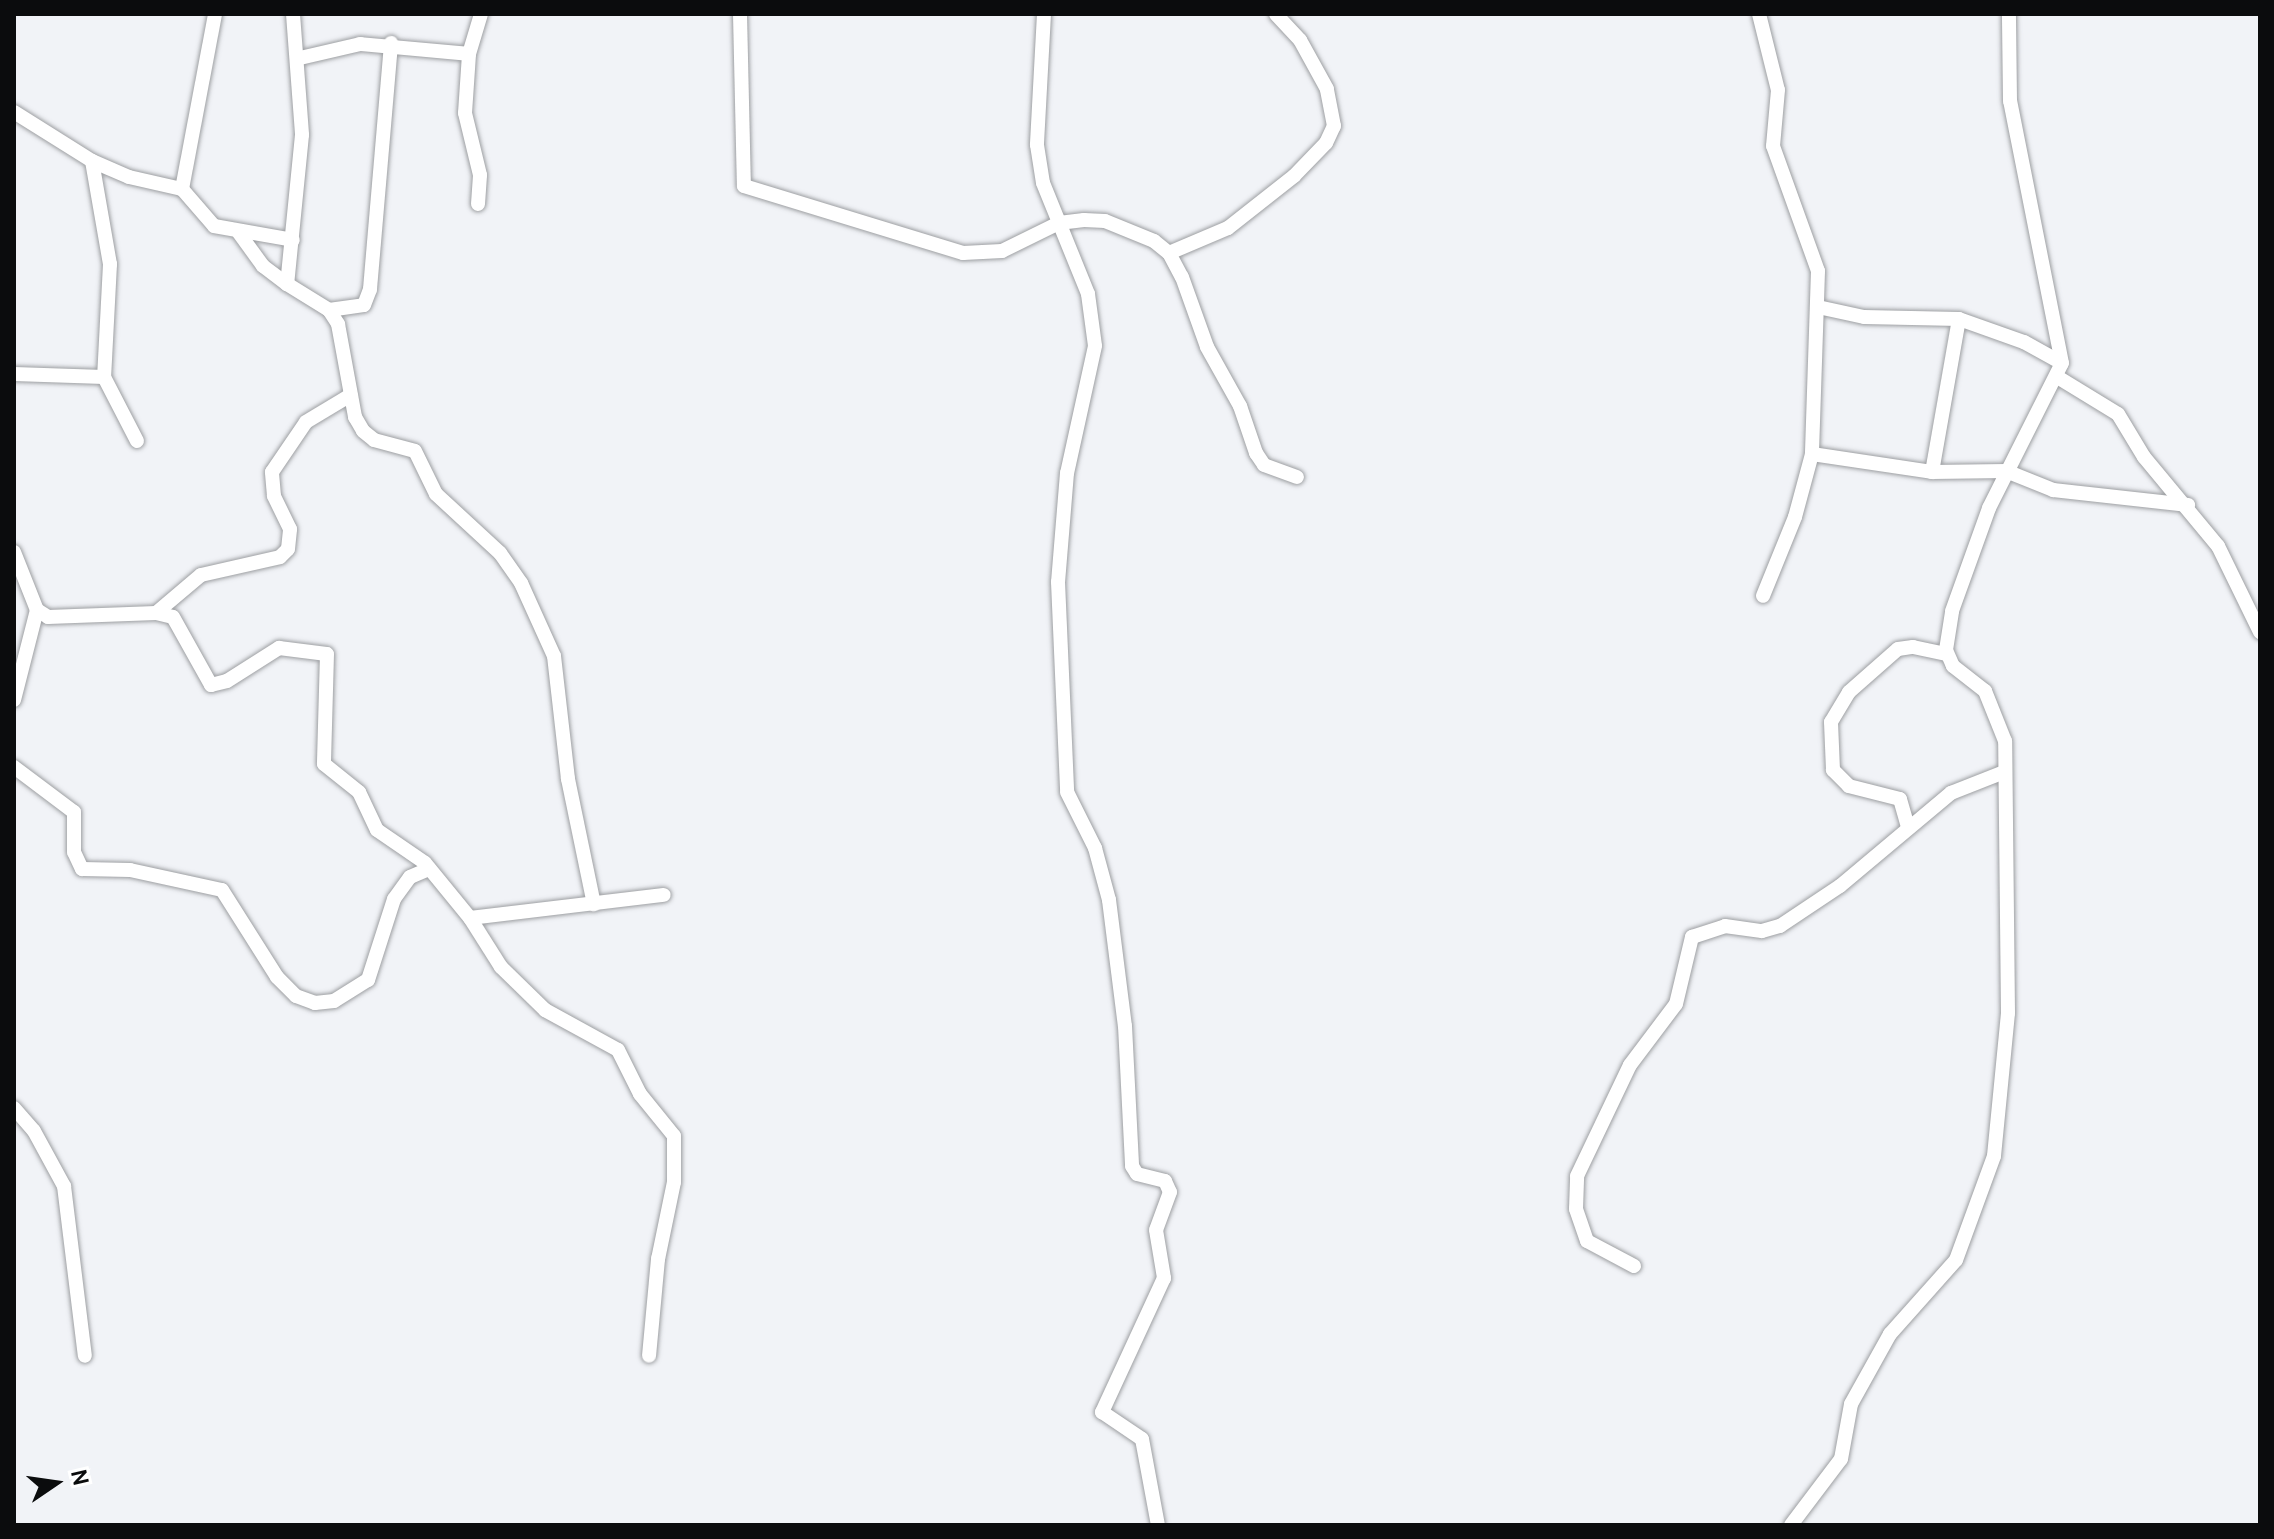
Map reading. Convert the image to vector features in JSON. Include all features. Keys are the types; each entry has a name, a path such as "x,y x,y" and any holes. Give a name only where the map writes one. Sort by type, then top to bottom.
{"street":[{"path":"182,189 215,14"},
{"path":"287,284 302,135 300,58 293,14"},
{"path":"478,204 480,175 465,113 469,54 481,14"},
{"path":"740,14 744,186 963,253 1002,251 1059,223 1105,221 1169,253 1207,347 1240,406 1256,453 1264,465 1297,477"},
{"path":"1044,14 1037,145 1059,223 1088,294 1095,346 1067,473 1058,582 1067,792 1095,848 1109,900 1125,1026 1132,1166 1137,1174 1165,1181 1170,1192 1156,1230 1164,1278 1102,1412 1142,1439 1158,1525"},
{"path":"1169,253 1228,228 1258,206 1326,143 1334,126 1316,65 1276,14"},
{"path":"1759,14 1778,90 1773,146 1816,256 1818,307 1812,454 1795,517 1763,596"},
{"path":"1947,654 1959,587 2006,471 2060,370 2010,101 2009,14"},
{"path":"300,58 360,44 391,43 469,54"},
{"path":"329,310 364,305 370,289 391,43"},
{"path":"14,112 92,161 129,177 182,189 203,219 239,233 293,240"},
{"path":"92,161 110,264 104,377 137,441"},
{"path":"239,233 263,266 329,310 341,334 351,395 363,431 374,440 415,451 436,494 500,553 521,583 554,656 568,779 594,904"},
{"path":"1818,307 1864,317 1959,319 2024,342 2118,414 2155,472 2188,505 2218,546 2260,632"},
{"path":"1932,472 1959,319"},
{"path":"14,374 104,377"},
{"path":"156,613 201,575 270,560 288,549 290,529 274,496 272,472 306,422 351,395"},
{"path":"1812,454 1932,472 2006,471 2053,490 2188,505"},
{"path":"14,552 19,581 37,610 48,617 156,613 173,617"},
{"path":"175,595 173,617 211,685 227,681 279,648 327,654 324,764 359,792 377,830 405,848 429,869 470,918 501,967 545,1010 618,1050 640,1094 674,1136 674,1182 658,1259 649,1356"},
{"path":"14,700 37,610"},
{"path":"1791,1525 1841,1459 1851,1404 1890,1334 1956,1260 1989,1179 2008,1032 2005,741 1994,705 1947,654 1898,649 1849,692 1831,722 1833,770 1849,786 1900,799 1908,827"},
{"path":"14,767 74,812 74,852 82,869 130,870 222,890 277,977 296,996 315,1003 334,1001 368,980 387,915 410,877 429,869"},
{"path":"1634,1266 1587,1241 1576,1209 1577,1176 1630,1065 1676,1004 1692,937 1725,926 1762,931 1780,926 1840,886 1951,793 2004,772"},
{"path":"405,848 410,877"},
{"path":"470,918 664,895"},
{"path":"14,1108 34,1131 64,1186 85,1356"}]}
